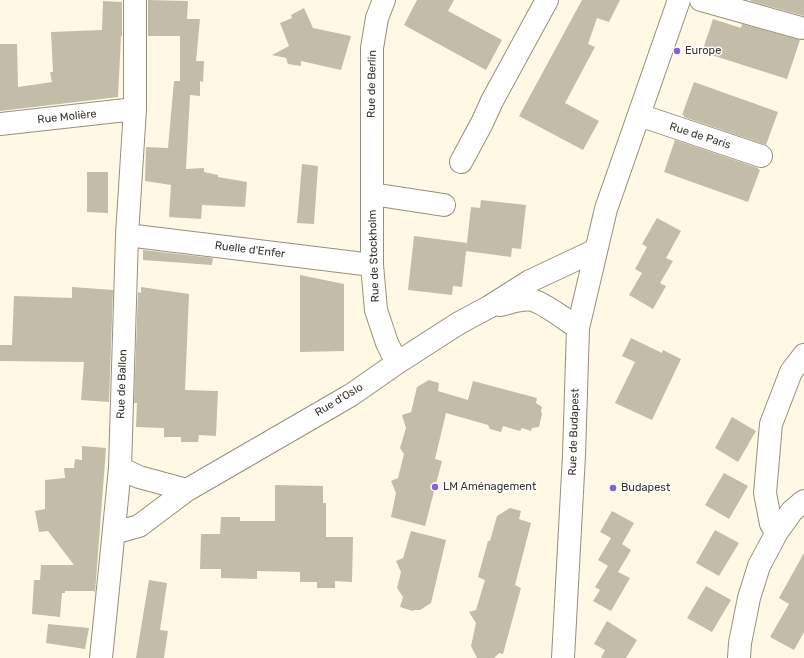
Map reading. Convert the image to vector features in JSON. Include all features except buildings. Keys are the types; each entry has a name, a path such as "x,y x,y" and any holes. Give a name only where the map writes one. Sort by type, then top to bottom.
{"street":[{"name":"Rue de Ballon","path":"100,658 120,468 128,235 135,109 134,0"},
{"name":"Rue de Berlin","path":"372,169 372,48 377,18 384,0"},
{"path":"461,162 492,101 547,0"},
{"path":"639,115 679,0"},
{"path":"701,0 801,28"},
{"name":"Rue Molière","path":"0,124 135,109"},
{"name":"Rue de Paris","path":"639,115 761,156"},
{"name":"Rue de Budapest","path":"563,658 574,455 578,328 606,209 639,115"},
{"name":"Rue de Stockholm","path":"372,169 372,264 376,310 387,343 397,363"},
{"path":"372,194 444,205"},
{"name":"Ruelle d'Enfer","path":"128,235 372,264"},
{"name":"Rue d'Oslo","path":"114,533 139,526 187,490 351,395 459,323 489,307 530,281 596,250"},
{"name":"Rue d'Oslo","path":"489,307 522,300 533,300 542,304 578,328"},
{"path":"777,532 771,524 765,493 771,424 791,372 804,356"},
{"path":"120,468 139,477 187,490"},
{"path":"739,658 740,643 749,598 759,566 777,532 792,511 804,501"}],"place":[{"name":"Europe","path":"677,51"},
{"name":"LM Aménagement","path":"435,487"},
{"name":"Budapest","path":"613,488"}]}
